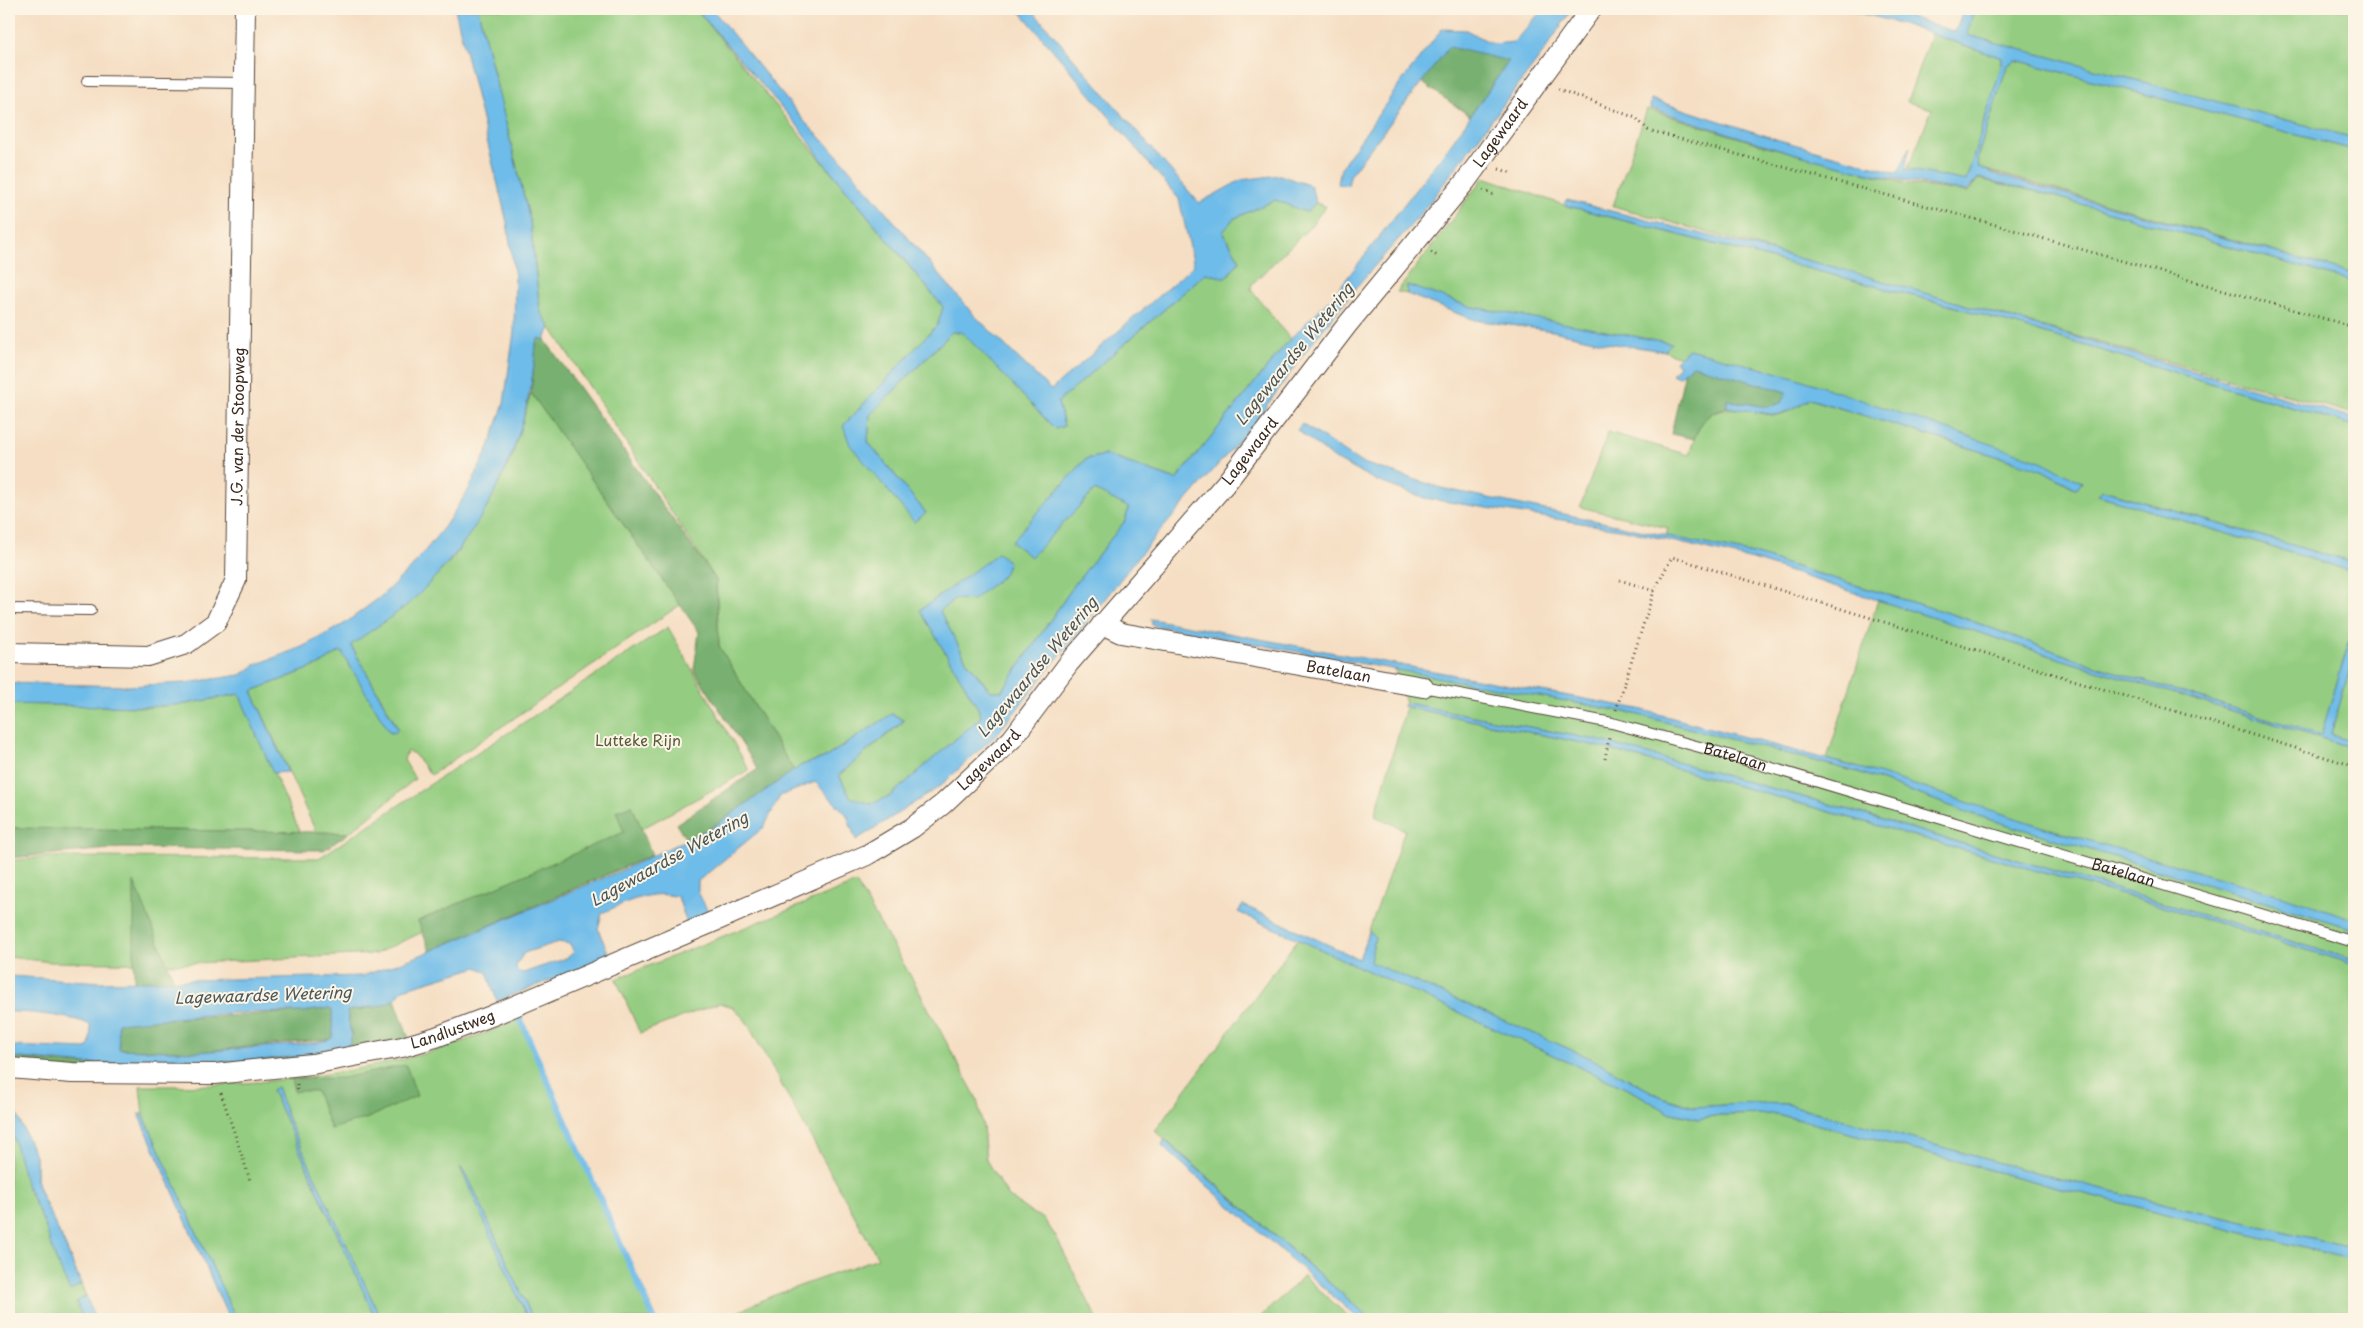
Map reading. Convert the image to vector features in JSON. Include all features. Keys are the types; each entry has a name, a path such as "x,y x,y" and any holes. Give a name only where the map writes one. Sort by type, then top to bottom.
{"street":[{"name":"J.G. van der Stoopweg","path":"9,653 148,656 186,644 216,622 236,580 245,9"},
{"name":"Lagewaard","path":"867,855 928,816 991,762 1012,739 1069,663 1226,483 1347,325 1464,182 1591,9"},
{"name":"Batelaan","path":"1102,624 1122,633 1423,687"},
{"name":"Landlustweg","path":"9,1068 72,1073 215,1074 329,1061 392,1049 436,1037 867,855"}],"lane":[{"path":"87,81 244,83"},
{"path":"9,609 91,610"},
{"name":"Batelaan","path":"1423,687 1612,723 1701,747 2354,942"}],"path":[{"path":"1538,82 1636,118 1648,130 1989,223 2354,327"},
{"path":"1620,700 1654,591 1672,557 2354,766"},
{"path":"1620,580 1654,591"},
{"path":"1605,759 1610,734"},
{"path":"2350,764 2354,754"},
{"path":"215,1074 251,1183"}],"green space":[{"path":"478,9 696,9 943,307 938,324 843,426 926,513 868,442 870,415 952,332 962,331 1055,429 1064,426 1058,402 1206,273 1226,278 1240,261 1223,232 1233,219 1275,200 1306,212 1316,203 1326,206 1309,228 1252,284 1251,289 1290,339 1176,480 1106,455 1086,459 1011,542 1031,556 1095,490 1129,507 1125,521 1075,584 1002,691 991,691 966,660 940,611 954,599 1004,575 920,610 978,708 981,717 890,796 871,805 850,797 839,775 904,721 892,714 826,757 802,765 794,771 719,646 716,580 540,311 530,221"},
{"path":"1974,9 2354,9 2354,138 1966,35"},
{"path":"1931,34 2002,58 2002,64 1966,181 1907,170 1932,109 1907,102"},
{"path":"1450,40 1509,61 1470,116 1420,81"},
{"path":"2016,60 2354,150 2354,274 1979,168 1977,158 2007,65"},
{"path":"1647,109 1756,143 1908,184 1968,192 1978,179 2039,192 2354,282 2354,414 1613,206"},
{"path":"1484,177 1564,205 1956,307 2354,426 2354,563 2103,490 2098,495 2354,572 2354,626 2321,735 2089,664 1961,617 1753,554 1666,536 1668,528 1580,507 1608,432 1689,455 1702,423 1714,412 1723,409 1733,409 1779,415 1810,399 2042,470 2076,489 2082,482 1689,349 1680,357 1664,351 1671,344 1468,306 1407,285 1407,294 1397,292"},
{"path":"539,337 545,340 716,580 719,646 794,771 713,827 686,839 676,824 758,769 694,670 699,632 531,393 536,343"},
{"path":"1693,365 1787,392 1781,403 1767,407 1727,400 1727,407 1730,407 1711,413 1703,421 1694,439 1671,434 1685,371"},
{"path":"531,393 680,605 431,775 414,754 407,751 404,760 415,779 349,833 316,832 252,691 319,665 341,651 390,732 398,728 351,645 413,600 454,557 486,509 512,456"},
{"path":"1878,600 2067,661 2354,748 2354,919 2279,895 2022,820 1827,759"},
{"name":"Lutteke Rijn","path":"668,627 749,770 612,845 375,954 177,964 51,962 9,957 9,861 47,857 319,858"},
{"path":"2354,654 2354,741 2331,734"},
{"path":"1395,669 1631,713 1861,773 1972,814 2354,929 2354,960 1846,809 1601,741 1406,703"},
{"path":"239,694 300,832 9,828 9,704 148,707 186,704"},
{"path":"1406,707 1597,746 2154,904 2354,964 2354,1248 2039,1174 1787,1104 1754,1103 1694,1107 1661,1097 1590,1058 1369,962 1375,937 1369,931 1405,830 1375,816"},
{"path":"632,805 652,855 430,951 418,921 624,832 616,811"},
{"path":"9,828 349,833 324,850 121,848 9,858"},
{"path":"134,881 174,980 134,981"},
{"path":"856,883 913,980 977,1099 983,1127 986,1160 1008,1196 1030,1212 1044,1219 1056,1237 1097,1319 723,1319 769,1297 878,1258 746,1021 733,1007 719,1003 640,1033 616,979"},
{"path":"1298,939 1634,1092 1668,1112 1698,1119 1719,1115 1777,1114 2028,1180 2354,1260 2354,1319 1371,1319 1155,1131"},
{"path":"395,999 409,1039 338,1055 231,1067 158,1070 80,1069 9,1063 9,1057 49,1062 110,1064 226,1062 307,1056 335,1051 349,1044 352,1036 347,1011 369,1008"},
{"path":"329,1008 332,1010 334,1025 331,1039 197,1052 119,1049 118,1023 125,1021 303,1012"},
{"path":"520,1019 657,1319 533,1319 468,1177 462,1169 528,1319 381,1319 288,1119 277,1087 272,1090 376,1319 236,1319 143,1114 140,1086 246,1083 316,1076 351,1070 420,1055"},
{"path":"406,1065 417,1096 368,1118 331,1129 316,1091 294,1091 291,1079 343,1078"},
{"path":"9,1072 16,1073 10,1096 28,1144 36,1158 36,1179 40,1192 86,1296 76,1302 83,1319 9,1319"},
{"path":"1304,1276 1351,1319 1258,1319"}],"water":[{"path":"455,9 478,9 530,221 540,311 550,327 545,340 539,338 536,343 533,375 518,437 506,468 476,525 457,551 416,597 351,645 398,729 396,732 390,733 341,651 319,665 252,691 288,772 273,773 239,694 186,704 148,707 9,704 9,683 128,686 186,683 241,675 255,665 302,647 344,624 379,598 412,567 445,526 469,489 489,447 504,403 514,332 515,277 507,222"},
{"path":"696,9 712,9 805,122 841,159 973,314 1051,390 1194,265 1179,199 1018,9 1031,9 1199,203 1241,180 1280,175 1311,186 1316,203 1306,212 1275,200 1233,219 1223,232 1240,261 1225,278 1206,273 1058,402 1064,426 1055,429 962,332 952,332 870,415 868,442 926,513 914,522 850,445 843,426 938,324 943,307 825,164 797,125"},
{"name":"Lagewaardse Wetering","path":"1543,9 1572,9 1545,50 1420,215 1363,279 1311,344 1255,422 1143,551 998,733 939,787 856,840 847,815 815,782 780,796 764,827 698,881 698,892 712,919 688,927 678,897 658,895 630,901 602,913 598,929 610,957 497,1001 487,972 477,967 403,989 395,999 383,1005 347,1011 351,1035 350,1043 343,1049 329,1053 252,1061 87,1064 9,1057 9,1046 87,1049 90,1043 91,1026 65,1017 26,1012 9,1012 9,976 102,982 362,976 416,957 620,871 713,827 802,765 826,757 892,714 904,720 839,775 850,797 871,804 890,796 981,717 978,708 920,610 998,553 1009,562 1004,575 973,600 954,599 940,611 966,660 990,691 1002,691 1075,584 1125,521 1129,508 1095,490 1031,557 1011,542 1086,459 1106,455 1176,480 1290,339 1334,295 1450,145 1509,61 1449,47 1356,167 1350,176 1348,186 1338,184 1341,168 1399,85 1442,29 1466,30 1493,44 1514,42","holes":["558,942 570,944 574,952 567,958 523,973 517,971 516,965 524,953","329,1008 332,1010 333,1035 331,1039 314,1043 197,1052 119,1049 118,1023 234,1013 303,1012"]},
{"path":"1844,9 1886,9 1955,32 1962,9 1974,9 1967,35 2354,138 2354,150 2016,60 2007,66 1977,158 1979,168 2001,176 2354,274 2354,282 2039,192 1978,178 1967,191 1886,177 1767,146 1650,108 1651,99 1779,140 1898,173 1910,147 1905,169 1966,181 2002,64 2002,58 1899,23"},
{"path":"1567,200 1842,269 2354,418 2354,426 1956,307 1564,205"},
{"path":"1407,285 1468,306 1672,343 1664,351 1607,343 1553,331 1474,320 1407,294"},
{"path":"1689,349 1794,377 2041,461 2082,482 2077,489 2042,470 1810,399 1789,411 1776,415 1727,407 1727,400 1767,407 1781,403 1786,392 1693,365 1678,377 1672,374 1679,366 1675,361"},
{"path":"1302,424 1360,462 1441,488 1753,554 1961,617 2089,664 2321,735 2354,626 2354,654 2331,734 2354,741 2354,748 2067,661 1753,560 1625,530 1424,498 1377,481 1335,459 1297,430"},
{"path":"2102,490 2354,563 2354,572 2098,495"},
{"path":"1151,619 1639,709 1881,774 2049,829 2291,898 2354,919 2354,929 1972,814 1861,773 1631,713 1152,625"},
{"path":"1406,703 1601,741 1846,809 2354,960 2354,964 2154,904 1597,746 1402,706"},
{"path":"1243,905 1359,959 1369,931 1375,937 1370,962 1590,1058 1661,1097 1694,1107 1754,1103 1787,1104 2039,1174 2354,1248 2354,1260 2028,1180 1777,1114 1719,1115 1698,1119 1668,1112 1634,1092 1238,912"},
{"path":"277,1087 288,1119 381,1319 376,1319 272,1090"},
{"path":"9,1096 36,1158 36,1179 40,1192 81,1284 70,1291 56,1260 44,1223 26,1184 9,1122"},
{"path":"139,1114 143,1114 236,1319 229,1319"},
{"path":"1164,1140 1371,1319 1359,1319 1162,1146"},
{"path":"460,1167 468,1177 533,1319 528,1319"},
{"path":"86,1296 95,1319 83,1319 76,1302"}],"waterway":[{"path":"520,1019 654,1319"}]}
